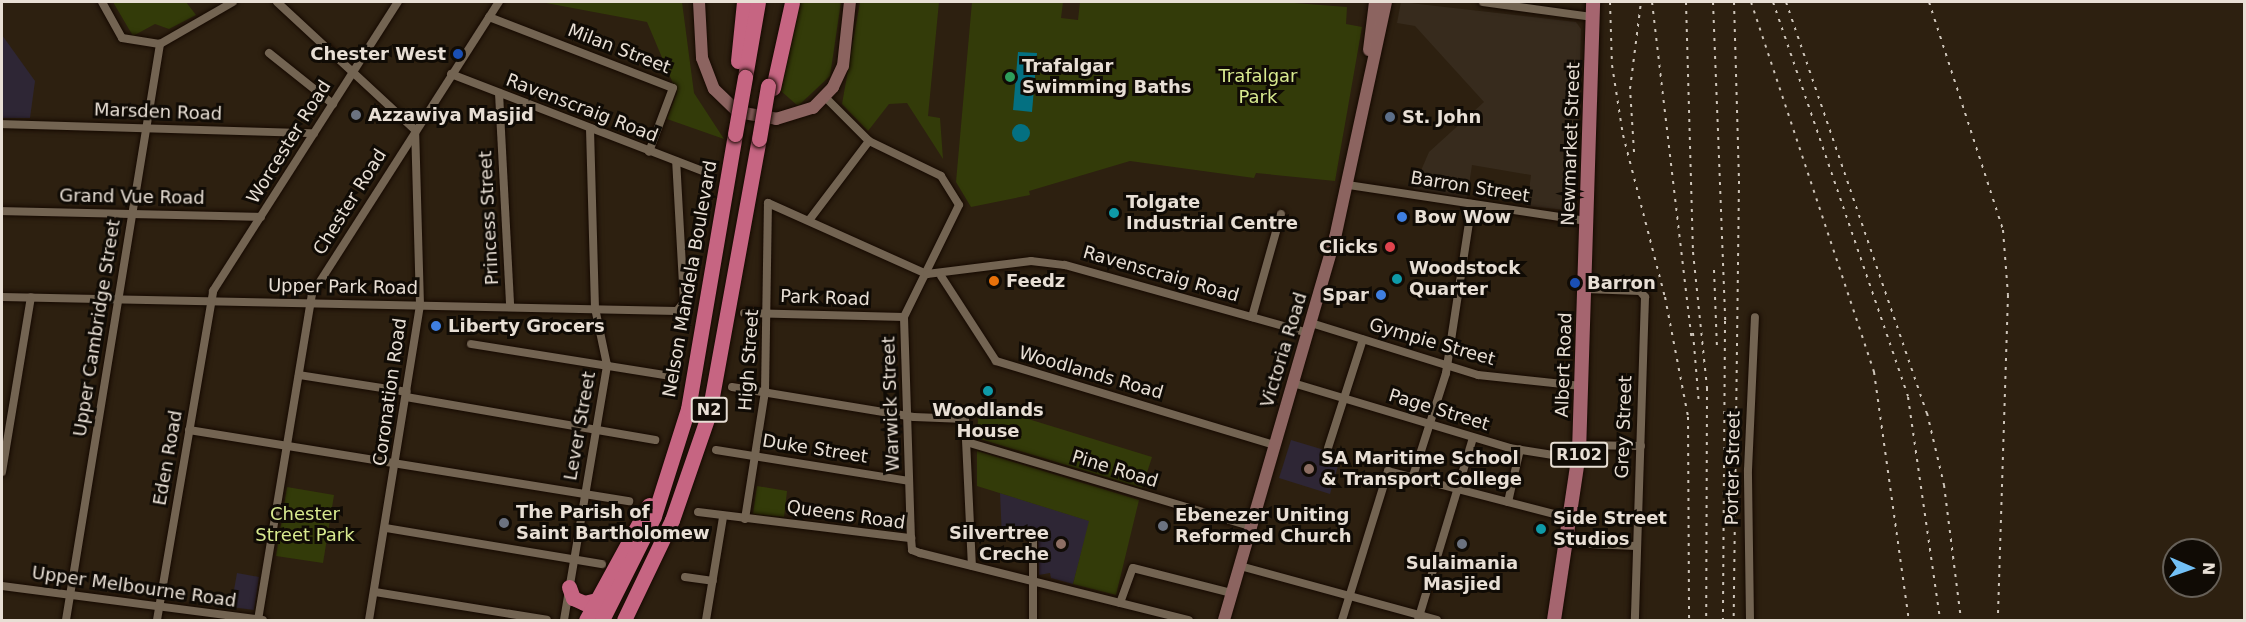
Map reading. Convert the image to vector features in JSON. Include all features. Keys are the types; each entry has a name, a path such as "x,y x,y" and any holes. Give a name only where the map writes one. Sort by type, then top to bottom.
{"highway":[{"path":"740,76 744,2"},
{"name":"Nelson Mandela Boulevard","path":"603,621 641,547 668,477 697,375 729,173 740,76 758,2"},
{"name":"N2","path":"624,621 672,520 709,413 761,139 782,2"},
{"path":"770,87 792,2"},
{"path":"586,621 601,599 668,477"},
{"path":"569,587 573,598 584,603 601,599"}],"main road":[{"path":"699,2 707,76 738,112 789,118 825,97 843,66 850,2"},
{"name":"Victoria Road","path":"1367,87 1375,2"},
{"name":"Victoria Road","path":"1224,621 1310,328 1348,185 1385,2"},
{"name":"Newmarket Street","path":"1585,289 1593,2"},
{"name":"Albert Road","path":"1554,621 1578,459 1585,289"}],"street":[{"path":"102,2 122,38 161,43 233,2"},
{"path":"277,2 415,130"},
{"name":"Worcester Road","path":"210,300 398,2"},
{"name":"Chester Road","path":"258,620 309,302 415,130 499,2"},
{"path":"1483,2 1593,17"},
{"name":"Milan Street","path":"489,17 673,88 649,152"},
{"name":"Upper Cambridge Street","path":"66,621 161,43"},
{"path":"269,52 333,104"},
{"name":"Ravenscraig Road","path":"451,74 702,171"},
{"name":"Princess Street","path":"499,93 510,306"},
{"path":"810,219 869,141 825,97"},
{"name":"Marsden Road","path":"2,124 314,133"},
{"name":"Lever Street","path":"564,621 607,366 595,308 590,128"},
{"name":"Coronation Road","path":"369,621 397,463 420,305 415,130"},
{"name":"Warwick Street","path":"869,141 941,176 959,203 927,274 904,317 911,538"},
{"name":"Upper Park Road","path":"2,297 683,309 676,161"},
{"name":"Barron Street","path":"1348,185 1587,221"},
{"name":"Ravenscraig Road","path":"768,202 810,219 927,274 940,276 1031,261 1054,263 1106,272 1252,316 1310,328"},
{"name":"High Street","path":"745,519 765,392 770,313 764,221 768,202"},
{"path":"1413,476 1447,367 1472,204"},
{"name":"Grand Vue Road","path":"2,211 261,217"},
{"path":"1252,316 1281,214"},
{"name":"Woodlands Road","path":"940,276 996,362 1275,445"},
{"name":"Grey Street","path":"1585,289 1643,292 1635,621"},
{"path":"2,472 30,297"},
{"name":"Eden Road","path":"157,621 210,300"},
{"name":"Park Road","path":"744,313 904,317"},
{"name":"Porter Street","path":"1750,621 1748,470 1755,317"},
{"name":"Gympie Street","path":"1310,328 1362,339 1447,367 1581,386"},
{"path":"1328,448 1362,339"},
{"path":"471,344 671,376"},
{"path":"299,375 655,440"},
{"name":"Page Street","path":"1293,383 1473,438 1578,459"},
{"path":"732,387 907,416 965,419 970,443 972,566"},
{"path":"189,430 629,501"},
{"path":"1419,618 1456,488 1473,438"},
{"name":"Pine Road","path":"970,443 1251,526"},
{"path":"1579,445 1641,446"},
{"path":"1508,502 1520,449"},
{"name":"Duke Street","path":"716,450 909,481"},
{"path":"1342,621 1386,471 1413,476 1570,518"},
{"name":"Queens Road","path":"698,512 723,517 911,538 914,551 1189,621"},
{"path":"706,621 723,517"},
{"path":"386,528 602,564"},
{"path":"1033,537 1034,621"},
{"path":"1566,543 1637,546"},
{"path":"1240,566 1419,618 1437,621"},
{"path":"1120,603 1135,568 1232,592"},
{"path":"685,577 713,581"},
{"name":"Upper Melbourne Road","path":"2,586 263,621"},
{"path":"375,592 547,621"}],"shaded area":[{"path":"1401,2 1576,22 1581,29 1576,211 1527,206 1531,175 1472,165 1467,198 1413,189 1429,152 1484,102 1415,26 1397,23"},
{"path":"2,35 35,81 30,118 2,118"},
{"name":"SA Maritime School & Transport College","path":"1291,440 1341,455 1330,494 1279,478"},
{"name":"Silvertree Creche","path":"1000,493 1090,521 1073,584 1051,578 1050,573 1039,575 1038,537 1002,538"},
{"path":"237,573 259,577 254,610 231,607"}],"green space":[{"path":"113,2 186,2 196,15 169,29 155,24 133,36"},
{"path":"682,2 694,93 724,139 667,119 677,93 647,22 546,3"},
{"path":"796,2 841,2 830,76 798,106 781,91"},
{"path":"860,2 939,2 928,116 940,118 943,159 907,103 889,104 868,131 842,104"},
{"name":"Trafalgar Park","path":"972,2 1063,2 1061,18 1078,20 1080,2 1281,2 1347,7 1346,24 1362,27 1335,181 1256,173 1254,178 1130,161 1029,191 1030,195 971,207 956,182"},
{"path":"979,404 1152,457 1142,488 977,438"},
{"path":"977,451 1139,500 1116,595 1073,584 1089,521 977,486"},
{"path":"757,486 787,491 784,517 753,514"},
{"name":"Chester Street Park","path":"287,487 334,495 323,563 276,556"}],"water":[{"path":"1018,52 1037,53 1032,112 1013,110"},
{"path":"1021,124 1027,127 1030,133 1027,139 1021,142 1015,139 1012,133 1015,127"}],"railway":[{"path":"1610,2 1612,65 1623,135 1665,297 1688,417 1689,620"},
{"path":"1634,152 1630,89 1641,2"},
{"path":"1652,2 1692,340"},
{"path":"1686,2 1693,252 1707,388 1706,620"},
{"path":"1713,2 1725,321 1723,620"},
{"path":"1734,2 1739,181 1734,620"},
{"path":"1751,2 1874,372 1909,620"},
{"path":"1773,2 1908,397 1940,620"},
{"path":"1786,2 1927,413 1944,485 1961,620"},
{"path":"1929,2 2003,230 2008,295 1998,620"},
{"path":"1714,270 1717,348"},
{"path":"1693,333 1699,405"}],"place":[{"name":"Chester West","path":"458,54"},
{"name":"Trafalgar Swimming Baths","path":"1010,77"},
{"name":"Azzawiya Masjid","path":"356,115"},
{"name":"St. John","path":"1390,117"},
{"name":"Tolgate Industrial Centre","path":"1114,213"},
{"name":"Bow Wow","path":"1402,217"},
{"name":"Clicks","path":"1390,247"},
{"name":"Woodstock Quarter","path":"1397,279"},
{"name":"Feedz","path":"994,281"},
{"name":"Barron","path":"1575,283"},
{"name":"Spar","path":"1381,295"},
{"name":"Liberty Grocers","path":"436,326"},
{"name":"Woodlands House","path":"988,391"},
{"name":"SA Maritime School & Transport College","path":"1309,469"},
{"name":"The Parish of Saint Bartholomew","path":"504,523"},
{"name":"Ebenezer Uniting Reformed Church","path":"1163,526"},
{"name":"Side Street Studios","path":"1541,529"},
{"name":"Silvertree Creche","path":"1061,544"},
{"name":"Sulaimania Masjied","path":"1462,544"}]}
